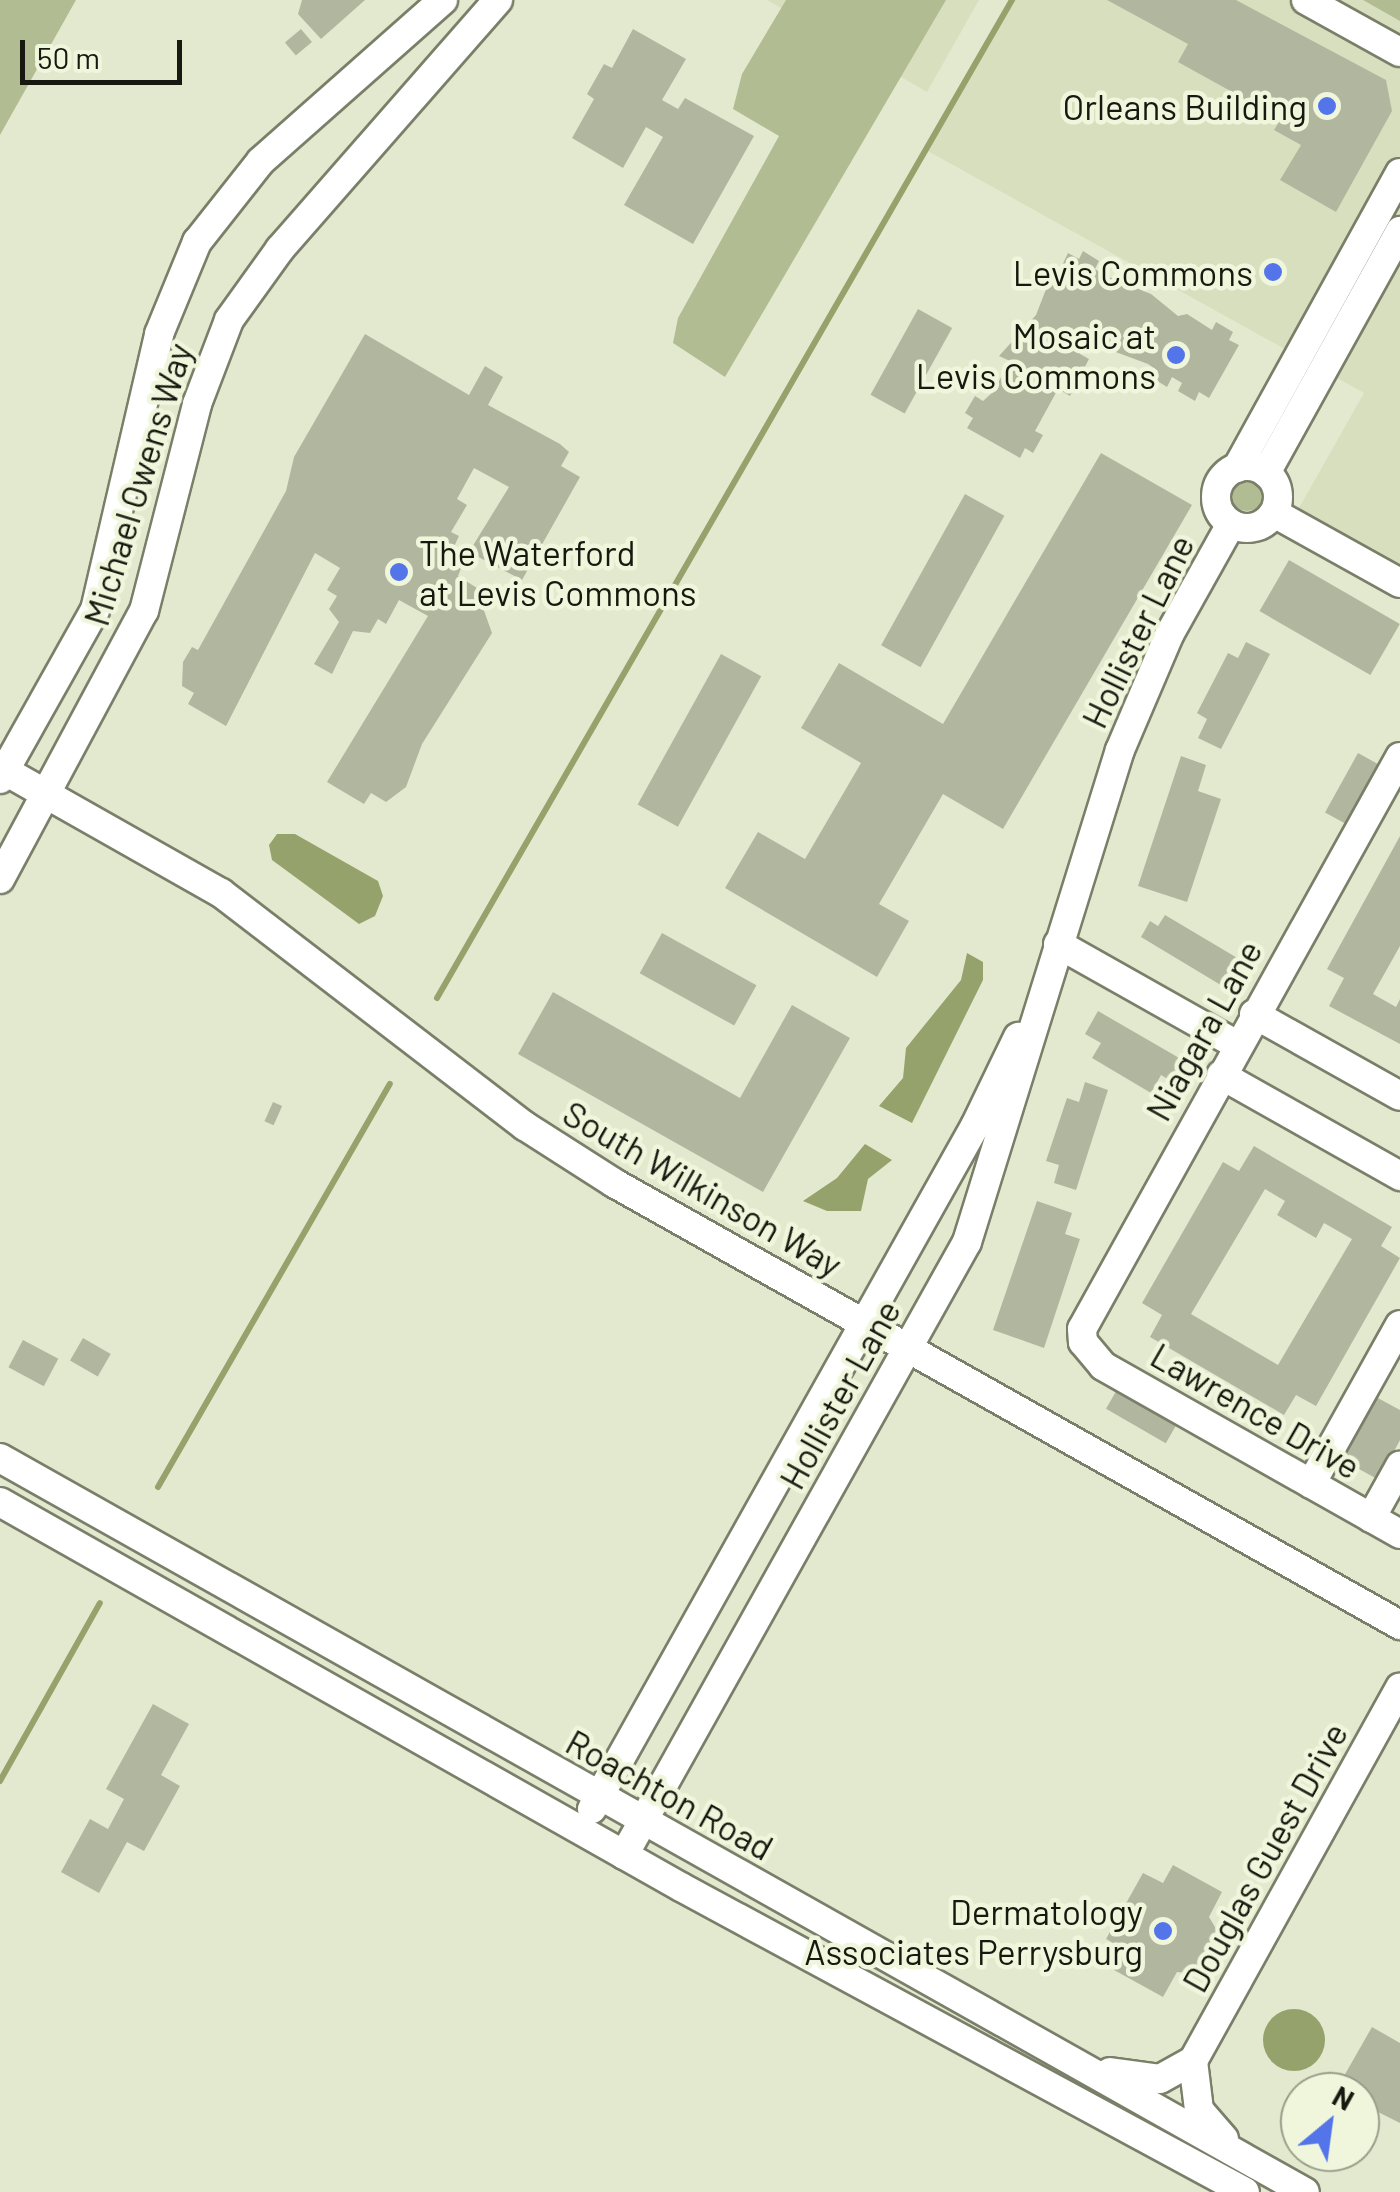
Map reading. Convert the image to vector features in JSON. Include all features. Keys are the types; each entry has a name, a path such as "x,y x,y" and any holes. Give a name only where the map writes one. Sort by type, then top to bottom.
{"street":[{"name":"Michael Owens Way","path":"2,773 64,673 108,576 159,334 197,242 260,161 443,0"},
{"name":"Michael Owens Way","path":"0,879 144,611 197,404 229,320 280,249 498,0"},
{"path":"1306,0 1400,52"},
{"name":"Hollister Lane","path":"1232,524 1216,499 1221,480 1237,468 1400,174"},
{"path":"1266,473 1400,231"},
{"path":"1237,468 1266,473"},
{"path":"1266,473 1278,496 1274,512 1400,583"},
{"name":"Hollister Lane","path":"1232,524 1258,526 1274,512"},
{"name":"Hollister Lane","path":"624,1855 907,1349 979,1212 1058,944 1134,712 1232,524"},
{"name":"Niagara Lane","path":"1083,1342 1088,1313 1400,757"},
{"name":"South Wilkinson Way","path":"2,773 48,791 222,893 540,1136 864,1325 1400,1625"},
{"path":"1058,944 1237,1045"},
{"name":"Hollister Lane","path":"580,1830 982,1111 1058,944"},
{"path":"1254,1014 1400,1096"},
{"path":"1221,1075 1400,1176"},
{"path":"1311,1484 1400,1325"},
{"name":"Lawrence Drive","path":"1083,1342 1103,1366 1400,1534"},
{"name":"Roachton Road","path":"0,1458 1305,2192"},
{"path":"1371,1518 1400,1466"},
{"path":"0,1502 624,1855 1245,2192"},
{"name":"Douglas Guest Drive","path":"1193,2061 1400,1688"},
{"path":"1074,2063 1141,2081 1177,2073 1193,2061 1200,2110 1242,2156"}],"shaded area":[{"path":"0,0 76,0 0,135"},
{"path":"767,0 979,0 927,92"},
{"path":"786,0 946,0 725,377 673,343 678,318 779,136 733,109 742,74"},
{"name":"Levis Commons","path":"1012,0 1400,0 1400,583 1291,522 1364,393 926,150"},
{"path":"1363,0 1400,0 1400,21"},
{"path":"1247,479 1259,483 1263,495 1259,507 1247,511 1235,507 1231,495 1235,483"},
{"path":"277,834 295,834 378,881 383,896 375,916 359,924 272,860 269,845"},
{"path":"967,953 983,962 983,980 912,1123 879,1106 903,1078 906,1048 961,980"},
{"path":"865,1144 892,1160 868,1179 861,1211 827,1211 803,1201 837,1178"},
{"path":"1294,2009 1316,2018 1325,2040 1316,2062 1294,2071 1272,2062 1263,2040 1272,2018"}],"building":[{"path":"302,0 365,0 321,39 298,14"},
{"name":"Orleans Building","path":"1107,0 1236,0 1386,80 1392,111 1336,212 1280,180 1301,145 1274,130 1281,119 1178,62 1188,44"},
{"path":"301,29 312,42 296,56 285,42"},
{"path":"633,29 686,59 662,100 678,109 685,98 754,136 693,244 624,205 663,137 646,127 623,168 572,138 594,99 587,94 604,64 612,68"},
{"name":"Mosaic at Levis Commons","path":"1083,251 1099,261 1095,269 1106,276 1151,294 1178,316 1187,314 1212,330 1216,322 1233,332 1229,340 1239,345 1209,398 1199,392 1195,401 1178,391 1182,383 1172,377 1167,387 1154,379 1158,371 1148,364 1113,351 1103,332 1085,342 1080,354 1089,359 1070,396 1058,389 1035,431 1043,435 1033,453 1025,448 1020,458 967,428 973,418 965,413 975,396 983,401 993,392 1010,361 999,356 1036,315 1052,274 1057,276 1068,253 1079,259"},
{"path":"918,309 952,328 905,414 870,395"},
{"name":"The Waterford at Levis Commons","path":"365,334 469,395 485,366 503,377 488,405 560,444 569,452 561,466 580,477 522,580 469,552 509,487 474,468 457,499 467,505 451,532 459,536 452,551 465,558 458,576 488,595 482,605 492,633 422,744 406,787 386,802 371,793 364,804 327,782 428,616 399,600 386,624 378,619 370,633 353,631 332,674 314,664 339,622 329,609 337,596 327,590 340,568 315,553 226,726 188,704 194,693 182,686 183,662 192,647 198,650 286,491 294,457"},
{"path":"1101,453 1192,505 1003,829 943,794 879,904 909,921 877,977 725,888 758,832 805,859 861,763 801,728 839,663 943,724"},
{"path":"965,494 1004,516 920,667 881,645"},
{"path":"1289,560 1400,624 1370,675 1260,611"},
{"path":"1246,642 1270,654 1221,749 1198,738 1207,719 1197,713 1228,653 1238,658"},
{"path":"721,654 761,676 678,827 638,804"},
{"path":"1358,753 1378,764 1345,824 1325,812"},
{"path":"1181,756 1206,765 1198,791 1221,799 1187,902 1138,886"},
{"path":"1400,836 1400,946 1373,994 1396,1007 1400,999 1400,1044 1329,1006 1344,978 1327,969"},
{"path":"1165,915 1239,959 1234,966 1246,973 1234,993 1141,937 1150,921 1158,926"},
{"path":"662,933 756,985 734,1026 640,973"},
{"path":"553,992 740,1098 792,1005 850,1038 763,1192 518,1054"},
{"path":"1098,1011 1193,1066 1181,1087 1161,1075 1151,1093 1092,1058 1101,1043 1085,1034"},
{"path":"1085,1082 1108,1090 1076,1190 1054,1183 1059,1165 1046,1161 1067,1098 1079,1102"},
{"path":"273,1102 282,1106 274,1125 264,1121"},
{"path":"1254,1146 1392,1227 1381,1246 1400,1258 1316,1406 1296,1395 1284,1415 1150,1337 1162,1315 1142,1303 1223,1162 1239,1171","holes":["1265,1189 1285,1201 1277,1215 1316,1238 1324,1223 1352,1239 1278,1365 1191,1314"]},
{"path":"1037,1201 1072,1213 1065,1234 1080,1239 1044,1348 993,1330"},
{"path":"83,1338 111,1354 98,1377 70,1361"},
{"path":"23,1340 58,1359 44,1386 8,1367"},
{"path":"1118,1388 1178,1422 1166,1443 1106,1409"},
{"path":"1374,1396 1400,1410 1400,1440 1379,1480 1339,1458"},
{"path":"153,1704 189,1724 161,1775 180,1786 144,1851 127,1842 99,1893 61,1872 90,1819 108,1829 124,1799 106,1789"},
{"name":"Dermatology Associates Perrysburg","path":"1173,1865 1222,1892 1209,1917 1218,1932 1195,1974 1177,1972 1163,1997 1114,1970 1125,1950 1106,1939 1143,1873 1163,1883"},
{"path":"1372,2027 1400,2043 1400,2123 1380,2113 1380,2072 1346,2072"}],"waterway":[{"path":"437,998 1012,0"},
{"path":"158,1487 390,1084"},
{"path":"0,1781 100,1603"}],"place":[{"name":"Orleans Building","path":"1327,106"},
{"name":"Levis Commons","path":"1273,272"},
{"name":"Mosaic at Levis Commons","path":"1176,355"},
{"name":"The Waterford at Levis Commons","path":"399,572"},
{"name":"Dermatology Associates Perrysburg","path":"1163,1931"}]}
